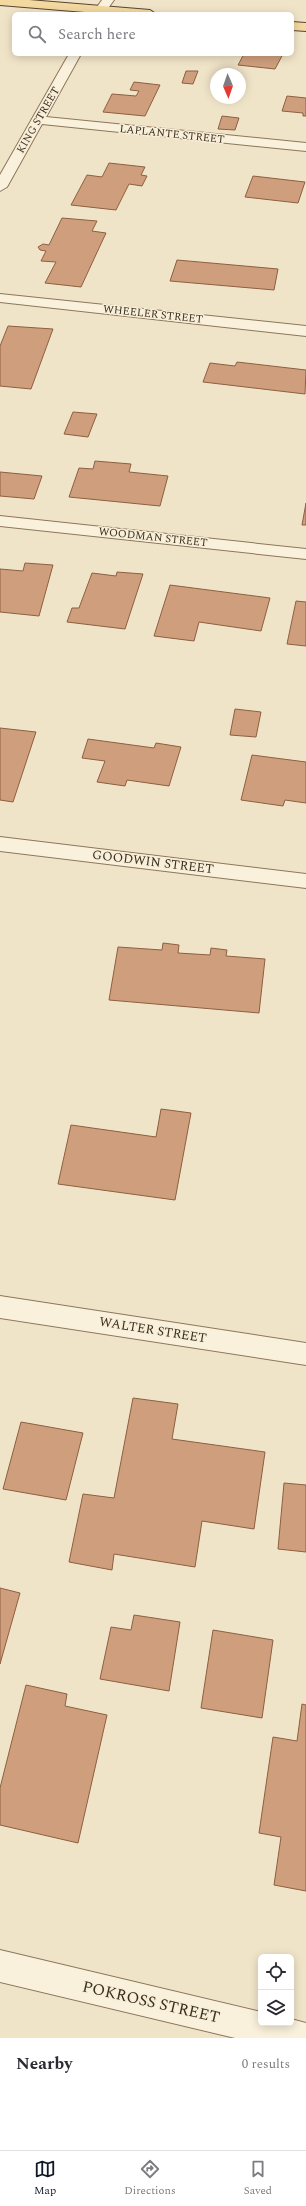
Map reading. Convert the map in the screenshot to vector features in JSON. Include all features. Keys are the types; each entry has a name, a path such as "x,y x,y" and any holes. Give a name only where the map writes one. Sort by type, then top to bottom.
{"main road":[{"path":"0,1 99,12"},
{"path":"294,26 306,27"}],"street":[{"path":"99,12 108,0"},
{"name":"KING STREET","path":"0,187 74,56"},
{"name":"LAPLANTE STREET","path":"38,120 306,147"},
{"name":"WHEELER STREET","path":"0,298 306,331"},
{"name":"WOODMAN STREET","path":"0,521 306,554"},
{"name":"GOODWIN STREET","path":"0,844 306,881"},
{"name":"WALTER STREET","path":"0,1307 306,1354"},
{"name":"POKROSS STREET","path":"0,1966 303,2038"}],"building":[{"path":"243,56 282,56 275,69 238,65"},
{"path":"186,71 198,71 193,84 182,83"},
{"path":"134,82 160,85 145,116 103,112 112,94 136,96 139,91 130,90"},
{"path":"287,96 306,98 306,116 303,116 303,113 282,111"},
{"path":"222,116 239,118 235,130 218,129"},
{"path":"109,163 145,167 141,175 147,176 142,186 129,184 116,210 71,205 87,175 102,177"},
{"path":"253,176 305,182 298,203 245,197"},
{"path":"62,218 97,221 92,231 106,233 81,287 45,283 56,262 41,261 46,251 40,250 38,247 43,244 49,245"},
{"path":"177,260 278,269 274,290 170,281"},
{"path":"8,326 53,329 31,389 0,386 0,346"},
{"path":"237,362 306,370 305,394 203,382 210,363 235,366"},
{"path":"73,412 97,414 88,437 64,434"},
{"path":"95,461 131,464 129,472 168,476 160,506 69,497 79,468 93,469"},
{"path":"0,472 42,476 34,499 0,496"},
{"path":"306,503 306,525 302,525"},
{"path":"25,563 53,565 39,616 0,612 0,569 23,571"},
{"path":"117,572 143,574 125,629 67,622 72,608 79,608 92,573 116,576"},
{"path":"170,585 270,598 261,631 199,622 194,641 154,636"},
{"path":"296,601 306,602 306,646 287,644"},
{"path":"235,709 261,712 256,737 230,735"},
{"path":"0,728 36,732 13,802 0,800"},
{"path":"88,739 154,748 156,743 181,747 169,786 127,780 125,786 97,782 105,761 82,758"},
{"path":"252,755 306,762 306,803 285,800 283,806 241,800"},
{"path":"163,943 179,945 178,953 210,955 211,948 227,950 226,956 265,959 259,1013 109,1000 118,947 162,950"},
{"path":"161,1109 191,1113 175,1200 58,1184 71,1125 156,1137"},
{"path":"133,1398 178,1404 172,1439 265,1452 254,1529 202,1521 195,1567 114,1554 112,1570 69,1562 83,1494 114,1498"},
{"path":"21,1422 83,1433 66,1500 3,1489"},
{"path":"284,1483 306,1485 306,1552 278,1549"},
{"path":"0,1588 20,1593 0,1664"},
{"path":"134,1615 180,1622 169,1691 100,1679 111,1627 131,1630"},
{"path":"213,1630 273,1640 262,1718 201,1708"},
{"path":"26,1685 67,1694 65,1706 107,1715 78,1843 0,1825 0,1788"},
{"path":"302,1704 306,1705 306,1891 274,1885 281,1837 259,1833 273,1737 297,1741"}]}
